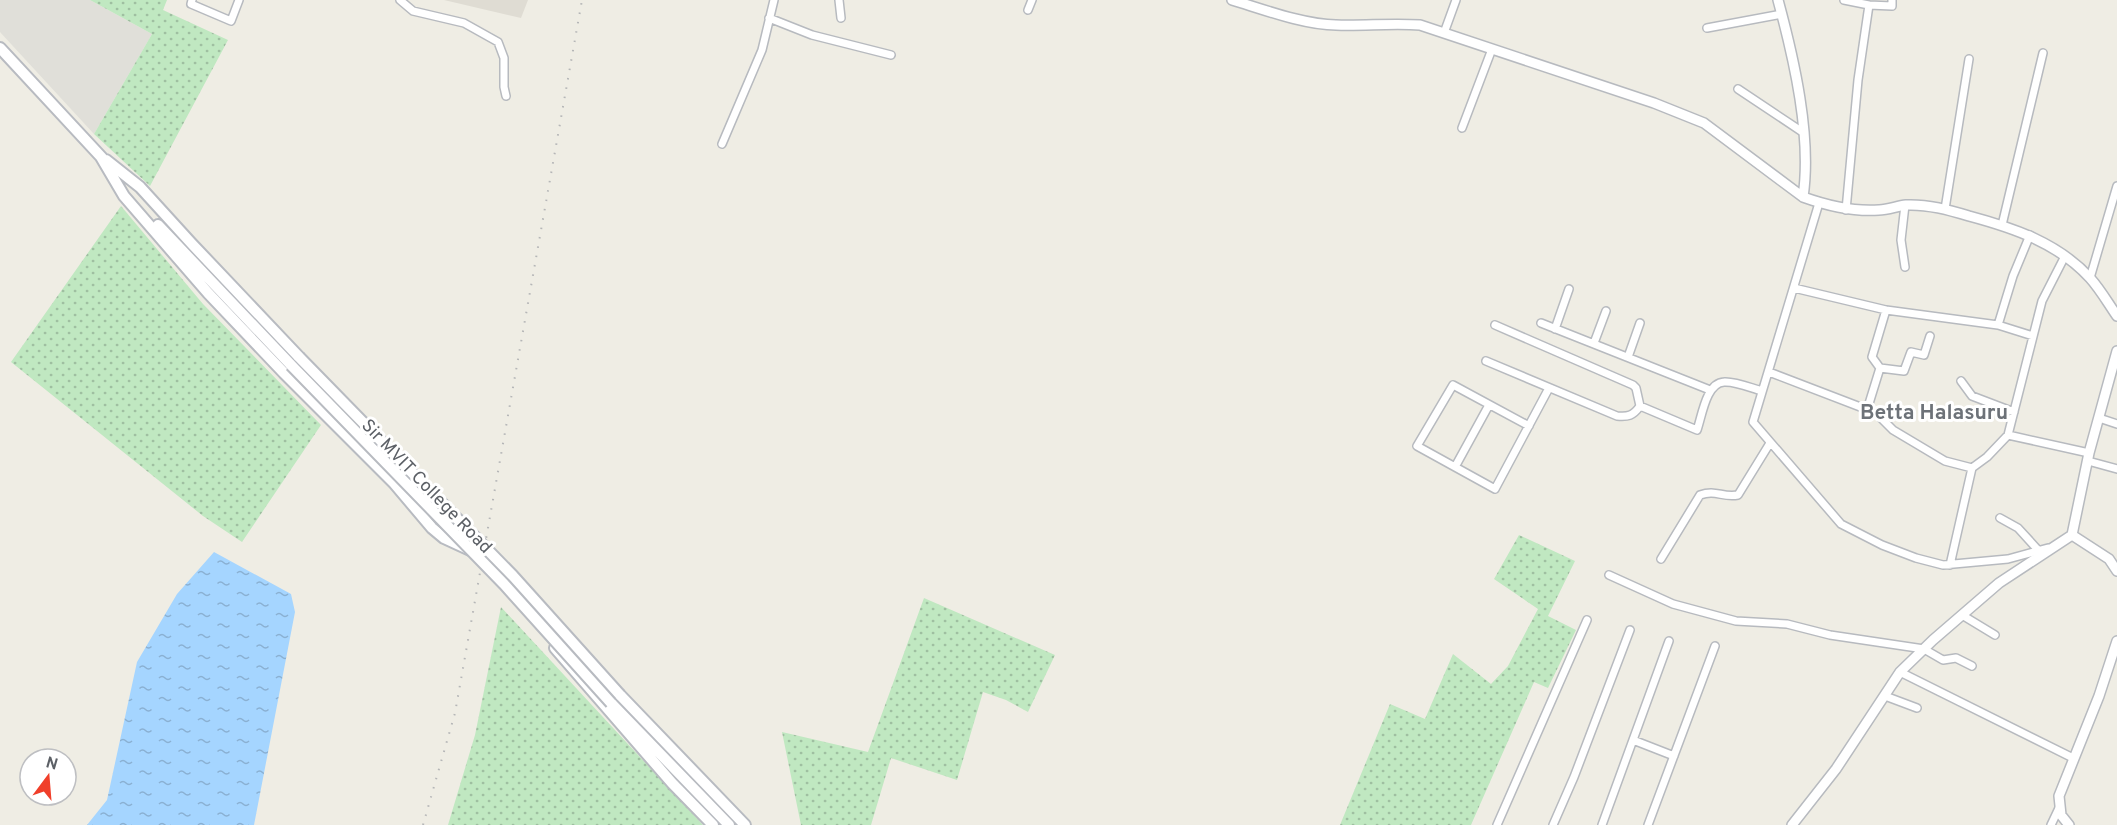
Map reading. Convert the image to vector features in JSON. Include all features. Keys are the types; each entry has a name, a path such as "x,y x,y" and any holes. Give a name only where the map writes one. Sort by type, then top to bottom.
{"main road":[{"name":"Sir MVIT College Road","path":"0,48 101,157 140,187 295,361 513,576 616,699 729,825"},
{"name":"Sir MVIT College Road","path":"101,157 124,196 208,292 284,373 394,483 432,528 444,538 474,554 672,783 713,825"},
{"name":"Sir MVIT College Road","path":"616,699 745,825"}],"street":[{"path":"192,0 191,4 231,21 238,0"},
{"path":"400,0 413,11 464,23 498,42 504,58 506,96"},
{"path":"722,144 762,50 774,0"},
{"path":"839,0 841,18"},
{"path":"1028,10 1032,0"},
{"path":"1232,0 1283,16 1334,26 1420,25 1654,103 1704,123 1803,197 1819,203 1846,210 1881,210 1905,205 1945,209 2002,225 2030,235 2065,256 2090,278 2117,315"},
{"path":"1444,33 1456,0"},
{"path":"1778,0 1803,117 1807,171 1803,197"},
{"path":"1844,0 1869,5 1892,6 1892,0"},
{"path":"1846,210 1858,80 1869,5"},
{"path":"1707,28 1782,14"},
{"path":"769,18 812,35 891,55"},
{"path":"1462,128 1492,49"},
{"path":"2002,225 2043,52"},
{"path":"1945,209 1969,59"},
{"path":"1738,89 1804,134"},
{"path":"2090,278 2117,186"},
{"path":"1819,203 1753,422 1841,524 1882,545 1943,566 2008,559 2057,545"},
{"path":"1905,205 1901,240 1905,267"},
{"path":"1998,325 2013,276 2030,235"},
{"path":"1950,565 1972,468 1987,457 2008,435 2042,301 2065,256"},
{"path":"1794,288 1886,310 1998,325 2033,336"},
{"path":"1555,329 1569,289"},
{"path":"1886,310 1872,357 1880,368 1904,371 1911,352 1924,355 1930,336"},
{"path":"1594,343 1606,311"},
{"path":"1541,323 1710,390"},
{"path":"1628,357 1640,323"},
{"path":"1486,361 1617,416 1627,417 1635,413 1640,406 1636,388 1633,385 1495,325"},
{"path":"1792,825 1836,769 1900,672 1999,584 2072,535 2089,457 2117,351"},
{"path":"1867,410 1880,368"},
{"path":"1769,372 1876,413 1893,430 1945,461 1972,468"},
{"path":"1640,406 1697,430 1710,390 1717,384 1725,381 1762,391"},
{"path":"1961,381 1972,396 2014,412"},
{"path":"1528,426 1453,385 1417,446 1495,489 1549,388"},
{"path":"1455,467 1489,405"},
{"path":"2099,418 2117,424"},
{"path":"2008,435 2089,457 2117,469"},
{"path":"1660,559 1700,495 1710,491 1730,497 1738,495 1770,443"},
{"path":"2000,518 2018,528 2039,550"},
{"path":"2072,535 2109,559 2117,571"},
{"path":"1609,575 1673,604 1736,621 1787,624 1830,635 1924,649 1943,660 1956,658 1972,666"},
{"path":"1962,615 1995,635"},
{"path":"1497,825 1587,620"},
{"path":"1553,825 1630,630"},
{"path":"1602,825 1669,640"},
{"path":"2069,825 2061,815 2059,796 2099,696 2117,640"},
{"path":"1648,825 1714,646"},
{"path":"1900,672 2073,758"},
{"path":"1885,696 1917,708"},
{"path":"1633,740 1674,756"},
{"path":"2051,825 2060,806"}],"shaded area":[{"path":"0,0 90,0 152,34 94,134 0,32"},
{"path":"444,0 528,0 521,18"}],"green space":[{"path":"90,0 167,0 163,10 228,40 150,186 94,134 152,34"},
{"path":"121,206 203,304 321,425 242,542 203,516 11,362"},
{"path":"1519,535 1575,561 1548,616 1576,630 1548,688 1534,682 1471,825 1340,825 1390,704 1425,719 1453,654 1491,684 1508,666 1538,609 1494,579"},
{"path":"924,598 1055,655 1028,712 1006,700 983,692 957,780 891,758 871,825 801,825 782,732 868,752"},
{"path":"501,607 703,825 448,825 475,735"}],"water":[{"path":"214,552 291,594 295,612 254,825 87,825 107,800 137,662 177,594"}],"railway":[{"path":"423,825 455,713 582,0"}],"district":[{"name":"Betta Halasuru","path":"1934,413"}]}
